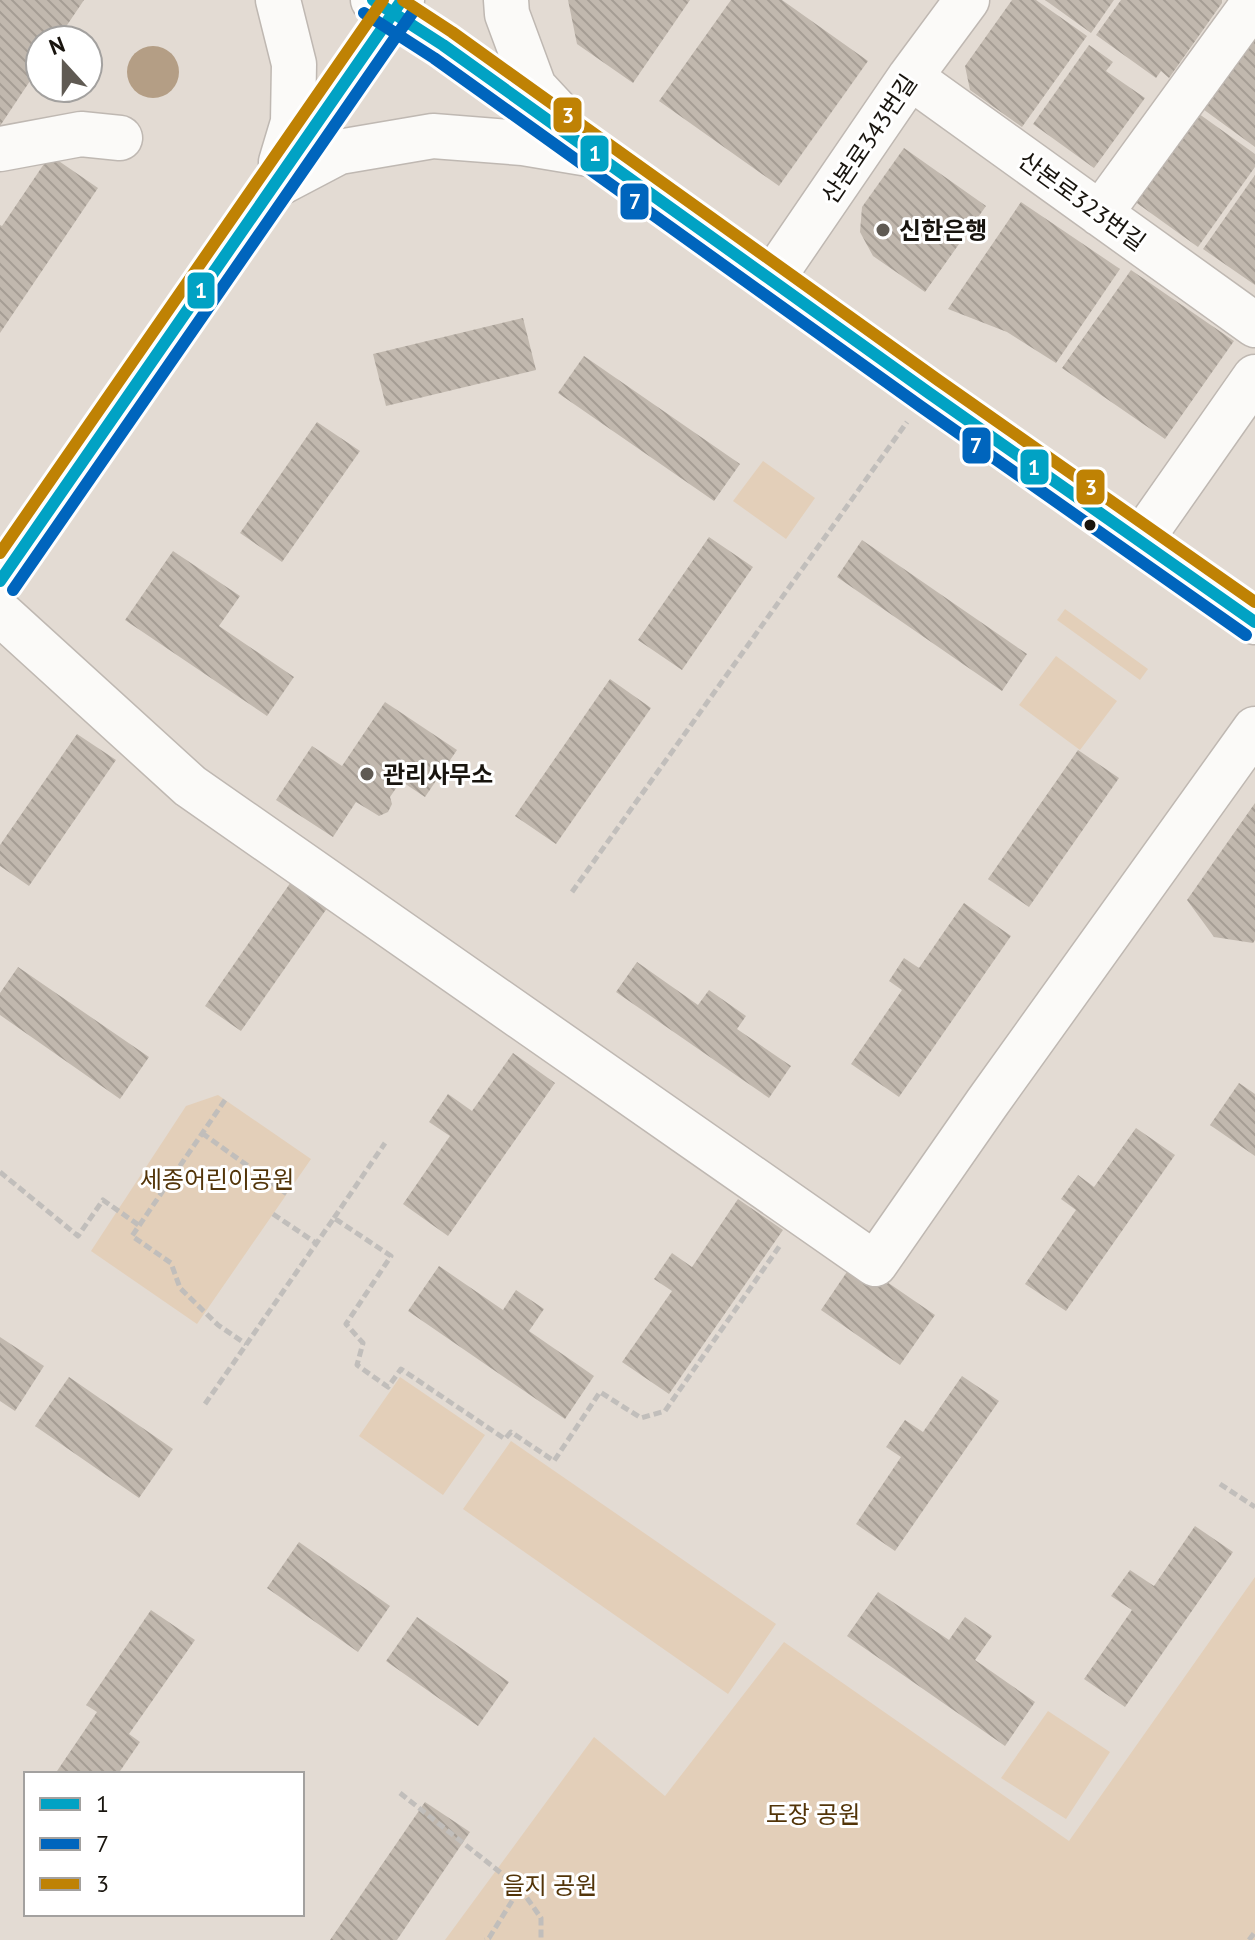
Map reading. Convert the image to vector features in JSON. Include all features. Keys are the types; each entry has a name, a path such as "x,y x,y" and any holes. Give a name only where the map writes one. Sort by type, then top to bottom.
{"street":[{"path":"274,186 293,122 294,64 278,0"},
{"path":"506,0 507,14 534,87 598,156"},
{"name":"산본로343번길","path":"772,279 910,77 967,0"},
{"path":"1100,214 1255,1"},
{"path":"3,570 274,186 389,5 929,393 1255,622"},
{"name":"산본로323번길","path":"910,77 1255,325"},
{"path":"0,149 81,134 120,138"},
{"path":"274,186 339,152 433,136 523,143 598,156"},
{"path":"1140,541 1255,377"},
{"path":"0,613 190,786 875,1264 1255,729"}],"path":[{"path":"572,892 849,500 929,393"},
{"path":"225,1100 132,1236 171,1263 180,1288 218,1325 246,1344"},
{"path":"202,1133 287,1194"},
{"path":"205,1404 385,1143"},
{"path":"0,1172 78,1236 103,1200 140,1226"},
{"path":"334,1218 391,1256 346,1324 363,1343 357,1365 388,1387 401,1369 505,1439 511,1432 554,1461 600,1392 641,1418 665,1411 802,1213"},
{"path":"273,1214 316,1243"},
{"path":"1220,1484 1255,1507"},
{"path":"400,1793 520,1888 541,1918 541,1940"},
{"path":"485,1940 520,1888"},
{"path":"1249,1940 1255,1932"}],"green space":[{"path":"763,461 815,498 786,539 733,501"},
{"path":"1065,609 1148,669 1140,680 1057,620"},
{"path":"1056,656 1117,701 1080,750 1019,705"},
{"name":"세종어린이공원","path":"218,1095 311,1159 197,1324 91,1251 186,1106"},
{"path":"400,1377 485,1435 443,1495 359,1436"},
{"path":"511,1441 776,1624 728,1694 463,1509"},
{"name":"도장 공원","path":"1255,1577 1255,1940 445,1940 594,1737 665,1796 784,1642 1069,1841"},
{"path":"1048,1711 1110,1752 1066,1819 1001,1778"}],"shaded area":[{"path":"153,46 172,53 179,72 172,91 153,98 134,91 127,72 134,53"}],"building":[{"path":"0,0 84,0 68,24 24,24 24,90 0,126"},
{"path":"568,0 690,0 633,83 577,44"},
{"path":"731,0 782,0 868,61 779,186 659,101"},
{"path":"1012,0 1036,0 1087,36 1022,127 970,90 965,66"},
{"path":"1045,0 1114,0 1091,33"},
{"path":"1121,0 1222,0 1222,3 1169,78 1161,71 1156,78 1096,35"},
{"path":"1255,22 1255,147 1196,104"},
{"path":"1089,45 1113,62 1106,71 1145,98 1094,168 1033,124"},
{"path":"1195,111 1255,154 1255,167 1198,247 1134,201"},
{"path":"904,148 986,206 925,292 873,256 860,232 862,207"},
{"path":"50,155 98,188 0,333 0,225"},
{"path":"1255,175 1255,285 1203,249"},
{"path":"1021,202 1120,269 1056,363 1007,332 948,309"},
{"path":"1131,270 1234,341 1165,439 1062,368"},
{"path":"523,318 536,370 386,406 373,354"},
{"path":"584,356 740,464 714,501 558,393"},
{"path":"317,422 360,451 282,562 240,533"},
{"path":"709,537 753,567 682,670 638,640"},
{"path":"862,540 1027,654 1002,691 837,577"},
{"path":"173,551 240,596 219,626 294,677 267,716 125,620"},
{"path":"610,679 651,708 556,844 515,816"},
{"name":"관리사무소","path":"385,702 457,750 425,797 401,781 390,797 392,804 388,812 379,816 356,802 333,837 276,800 312,746 342,766"},
{"path":"77,734 116,760 29,886 0,866 0,845"},
{"path":"1078,750 1119,778 1029,907 988,879"},
{"path":"1255,803 1255,940 1253,943 1214,937 1187,900"},
{"path":"293,879 330,904 241,1031 205,1006"},
{"path":"964,903 1011,936 899,1097 851,1064 902,990 889,981 904,958 919,968"},
{"path":"637,962 698,1005 709,990 746,1016 737,1029 791,1066 769,1098 616,992"},
{"path":"18,967 149,1057 120,1099 0,1015 0,993"},
{"path":"513,1053 555,1083 448,1236 403,1204 450,1136 429,1122 448,1094 472,1111"},
{"path":"1239,1083 1255,1094 1255,1156 1210,1125"},
{"path":"1136,1128 1175,1155 1066,1311 1025,1284 1076,1210 1061,1199 1078,1175 1094,1187"},
{"path":"738,1199 783,1230 669,1394 622,1362 672,1291 654,1279 672,1253 692,1267"},
{"path":"855,1260 935,1315 900,1365 821,1310"},
{"path":"439,1266 503,1310 516,1290 544,1309 529,1331 594,1376 565,1419 408,1311"},
{"path":"0,1337 44,1366 15,1411 0,1401"},
{"path":"962,1376 999,1401 895,1551 856,1524 901,1457 886,1447 905,1420 923,1432"},
{"path":"69,1377 173,1449 139,1498 35,1426"},
{"path":"1195,1526 1233,1552 1125,1707 1084,1679 1132,1610 1111,1596 1130,1570 1154,1586"},
{"path":"299,1542 390,1606 358,1652 267,1588"},
{"path":"878,1592 949,1640 965,1617 992,1636 975,1660 1035,1702 1005,1746 847,1636"},
{"path":"151,1610 195,1640 129,1734 140,1742 119,1772 56,1772 97,1712 86,1705"},
{"path":"417,1617 509,1682 478,1726 386,1661"},
{"path":"425,1802 470,1832 397,1940 330,1940"}],"transit line":[{"name":"1","path":"373,0 443,45 1255,622"},
{"name":"3","path":"0,553 383,0"},
{"name":"1","path":"0,581 402,0"},
{"name":"3","path":"403,0 1255,602"},
{"name":"7","path":"13,590 415,9"},
{"name":"7","path":"364,13 434,58 1246,635"}],"place":[{"name":"신한은행","path":"883,230"},
{"name":"관리사무소","path":"367,774"}],"park label":[{"name":"을지 공원","path":"550,1885"}]}
